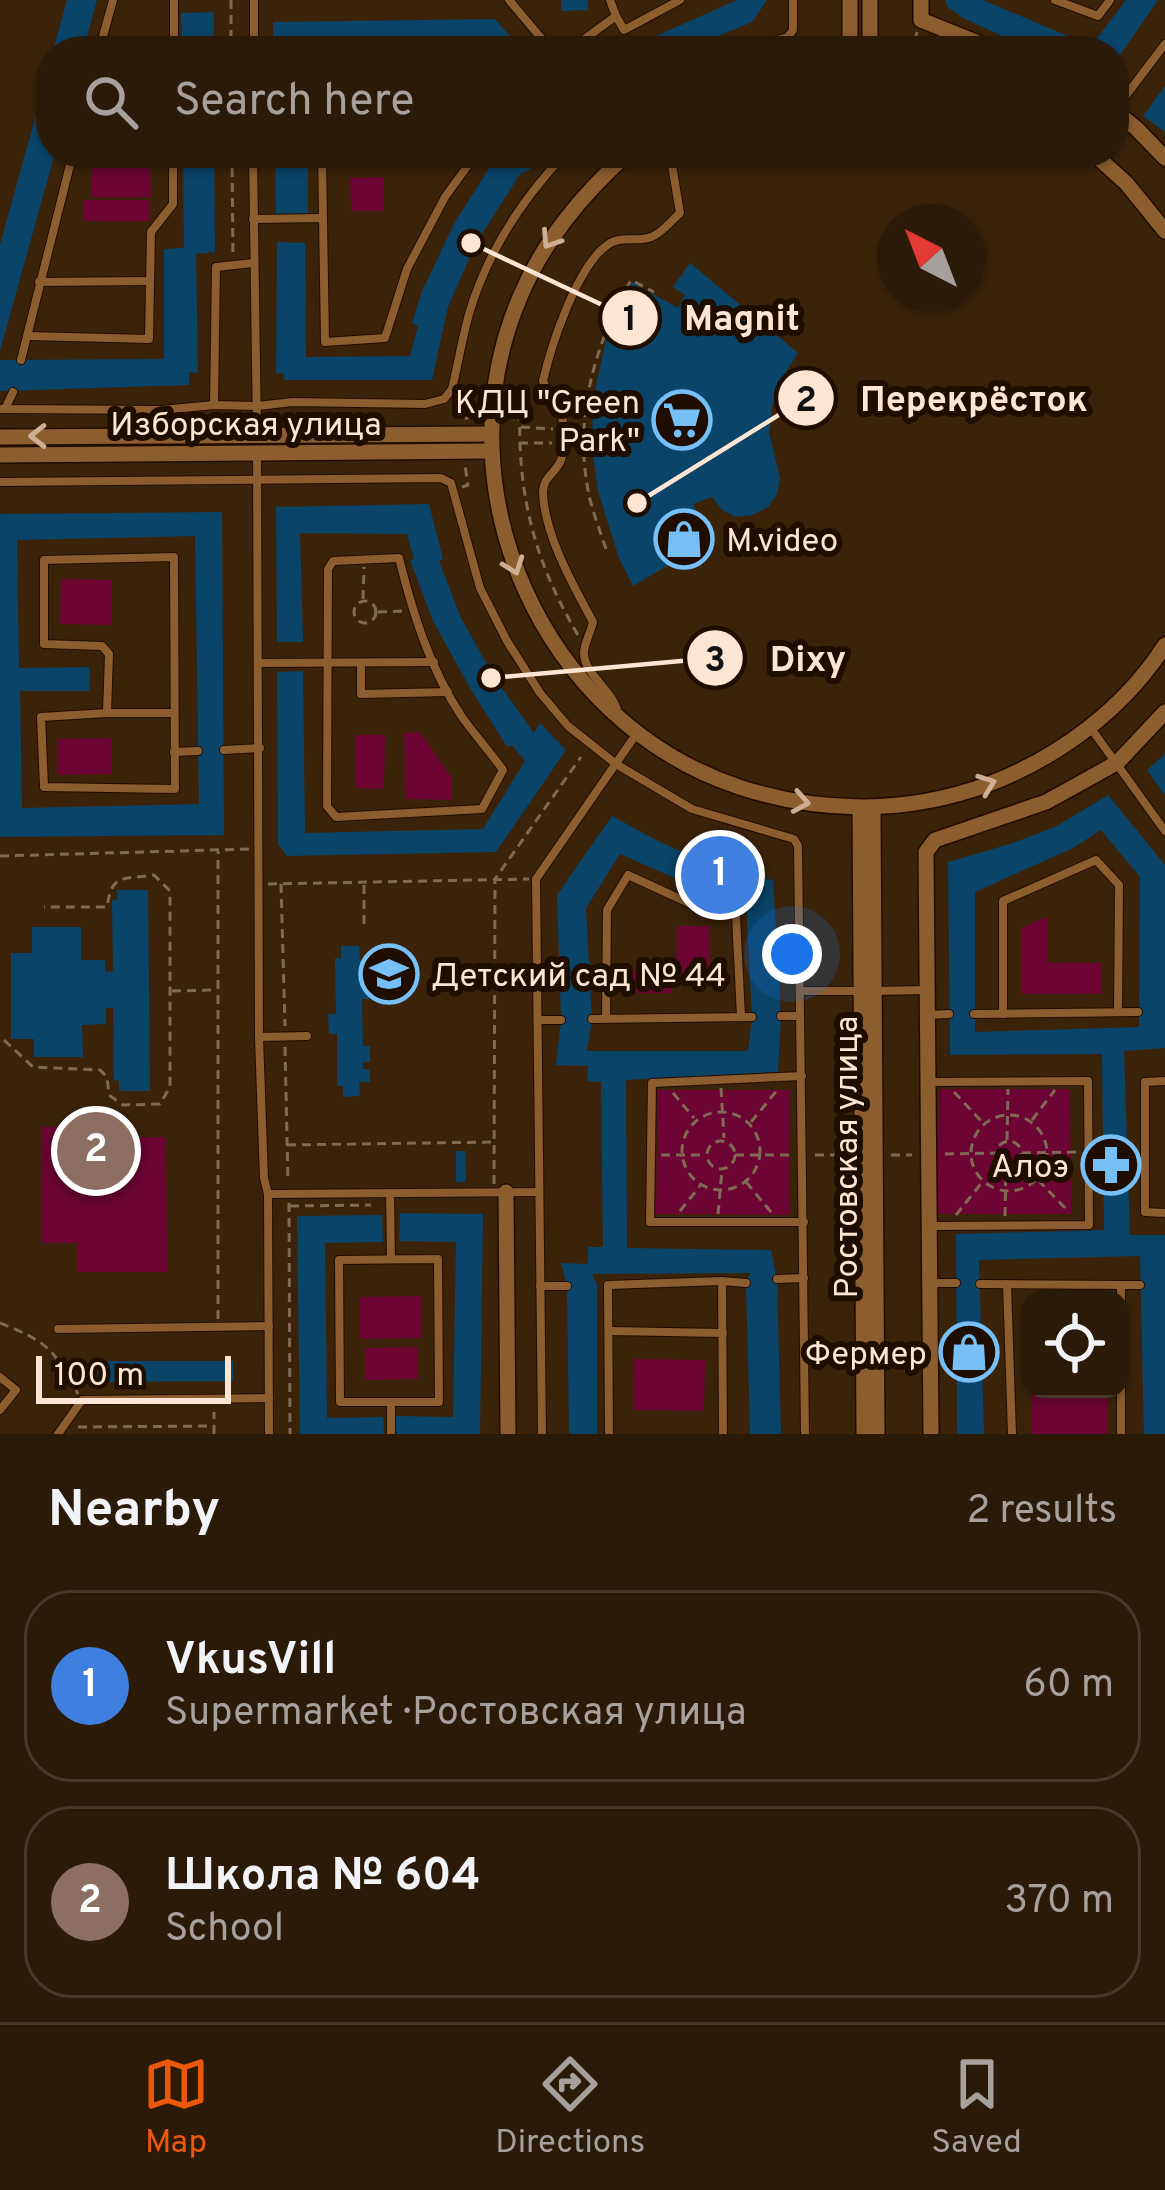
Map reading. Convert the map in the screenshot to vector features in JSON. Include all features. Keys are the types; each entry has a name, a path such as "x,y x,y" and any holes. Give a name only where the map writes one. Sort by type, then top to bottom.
{"street":[{"path":"850,0 850,36"},
{"path":"869,0 870,36"},
{"path":"921,0 920,20 960,36"},
{"path":"1129,122 1165,158"},
{"path":"612,168 564,219 529,279 504,343 491,442 500,517 532,609 568,664 618,717 677,759 766,796 866,808 920,803 988,784 1052,754 1126,695 1165,645"},
{"path":"1109,168 1165,231"},
{"name":"Изборская улица","path":"0,436 257,444"},
{"name":"Изборская улица","path":"0,454 257,444 491,442"},
{"path":"931,1434 928,1154 936,1082 927,1015 926,852 934,840 1046,802 1118,762 1165,712"},
{"name":"Ростовская улица","path":"866,808 877,1434"},
{"name":"Ростовская улица","path":"864,1434 868,991"},
{"path":"500,1192 508,1434"}],"lane":[{"path":"104,36 113,0"},
{"path":"174,0 174,36"},
{"path":"254,0 254,36"},
{"path":"508,0 539,36"},
{"path":"610,0 624,30 680,0"},
{"path":"789,36 793,0"},
{"path":"1055,0 1098,16 1110,0"},
{"path":"589,36 616,16"},
{"path":"1129,91 1165,44"},
{"path":"21,360 69,168"},
{"path":"28,336 149,339 151,232 172,204 173,168"},
{"path":"253,168 259,1037 263,1178 268,1193 269,1434"},
{"path":"322,168 325,342 386,338 407,269 445,197 467,168"},
{"path":"13,392 3,410 162,410 292,402 425,404 444,399 452,388 470,310 493,255 525,200 553,168"},
{"path":"618,717 615,698 586,664 584,652 593,622 567,572 543,498 543,484 562,460 562,415 543,382 561,322 588,267 606,245 623,238 652,237 680,213 672,168"},
{"path":"253,219 323,218"},
{"path":"214,405 216,267 253,263"},
{"path":"39,282 150,281"},
{"path":"0,482 441,478 451,483 480,588 507,641 568,726 616,764 692,809 794,839 798,846 805,1434"},
{"path":"107,713 109,654 102,646 44,644 44,560 174,557 175,788 44,787 40,717 174,713"},
{"path":"399,558 412,611 448,692 503,770 482,808 336,817 327,806 328,568 333,561 365,560 399,558"},
{"path":"259,663 434,662"},
{"path":"361,663 361,694 448,692"},
{"path":"1090,727 1165,830"},
{"path":"542,1434 536,879 637,733"},
{"path":"224,749 260,748"},
{"path":"174,752 198,751"},
{"path":"1003,1013 1003,901 1096,860 1119,885 1118,1012"},
{"path":"592,1019 606,1019 747,1017 736,916 691,904 628,875 607,910 606,1019"},
{"path":"800,992 927,990"},
{"path":"974,1014 1138,1012"},
{"path":"927,1015 949,1014"},
{"path":"781,1016 800,1016"},
{"path":"538,1020 561,1020"},
{"path":"259,1037 307,1036"},
{"path":"802,1076 652,1083 650,1222 804,1222"},
{"path":"929,1226 1089,1225 1088,1081 936,1082"},
{"path":"1165,1081 1144,1082 1145,1212 1165,1213"},
{"path":"268,1193 539,1192"},
{"path":"390,1193 391,1259"},
{"path":"391,1259 438,1259 439,1402 340,1402 340,1260 391,1259"},
{"path":"776,1279 804,1277"},
{"path":"722,1280 723,1434"},
{"path":"597,1285 746,1283"},
{"path":"930,1283 956,1283"},
{"path":"980,1284 1140,1285"},
{"path":"1007,1284 1012,1434"},
{"path":"608,1285 609,1434"},
{"path":"1121,1285 1121,1434"},
{"path":"540,1286 567,1286"},
{"path":"58,1329 269,1326"},
{"path":"609,1331 723,1333"},
{"path":"0,1377 16,1390 0,1410"},
{"path":"61,1430 82,1400 269,1397"},
{"path":"391,1402 391,1434"}],"path":[{"path":"231,0 231,36"},
{"path":"916,36 920,20"},
{"path":"232,168 233,265"},
{"path":"606,549 589,495 585,398 602,338 631,280 654,292"},
{"path":"452,388 473,400 471,416 457,423"},
{"path":"519,427 562,429"},
{"path":"518,443 562,443"},
{"path":"453,490 467,485 465,465 458,462"},
{"path":"363,601 371,603 376,612 368,622 358,619 355,608 363,601 365,560"},
{"path":"376,612 412,611"},
{"path":"500,1192 494,1142 495,879 581,757"},
{"path":"0,856 258,848"},
{"path":"218,850 218,1327"},
{"path":"4,1040 33,1067 100,1070 107,1077 109,1095 123,1105 160,1104 170,1087 170,891 154,875 117,880 110,886 106,907 44,908"},
{"path":"259,885 536,879"},
{"path":"364,883 364,928"},
{"path":"172,991 218,990"},
{"path":"749,1125 787,1077"},
{"path":"721,1080 724,1142"},
{"path":"1030,1122 1063,1081"},
{"path":"936,1082 984,1124"},
{"path":"1007,1142 1009,1082"},
{"path":"664,1083 696,1121"},
{"path":"722,1112 749,1125 759,1155 745,1181 720,1190 690,1175 682,1154 683,1141 696,1121 722,1112"},
{"path":"1008,1115 1030,1122 1043,1136 1047,1153 1037,1179 1027,1187 1006,1191 983,1181 971,1154 984,1124 1008,1115"},
{"path":"287,1145 494,1142"},
{"path":"724,1142 735,1155 731,1165 722,1169 711,1164 708,1155 712,1145 724,1142"},
{"path":"1007,1142 1016,1143 1021,1153 1017,1162 1006,1164 998,1153 1007,1142"},
{"path":"1021,1153 1088,1152"},
{"path":"888,1155 998,1153"},
{"path":"653,1155 708,1155"},
{"path":"735,1155 844,1155"},
{"path":"1005,1226 1006,1164"},
{"path":"718,1222 722,1169"},
{"path":"1037,1179 1081,1225"},
{"path":"745,1181 779,1222"},
{"path":"948,1226 983,1181"},
{"path":"671,1222 701,1184"},
{"path":"288,1193 290,1434"},
{"path":"0,1323 39,1339 61,1363 82,1400"},
{"path":"214,1398 214,1434"},
{"path":"61,1430 214,1426"}],"shaded area":[{"path":"92,168 150,168 151,197 92,197"},
{"path":"383,177 384,211 351,211 350,178"},
{"path":"83,200 150,200 150,221 83,221"},
{"path":"61,579 112,580 111,625 60,624"},
{"path":"420,732 451,777 452,800 406,799 404,733"},
{"path":"356,735 385,735 384,789 355,788"},
{"path":"111,738 112,774 58,775 58,739"},
{"path":"1048,916 1048,963 1101,963 1101,994 1021,994 1021,928"},
{"path":"677,926 710,926 710,980 676,980"},
{"path":"629,971 672,971 672,993 629,993"},
{"path":"939,1089 1070,1089 1071,1214 937,1214"},
{"path":"658,1090 789,1090 790,1215 656,1214"},
{"path":"41,1127 84,1127 85,1138 166,1137 167,1272 77,1272 77,1243 41,1243"},
{"path":"421,1296 422,1338 360,1339 360,1297"},
{"path":"417,1347 417,1379 365,1380 365,1348"},
{"path":"634,1359 705,1360 704,1411 633,1410"},
{"path":"1031,1398 1107,1398 1107,1434 1031,1434"}],"building":[{"path":"67,0 97,0 87,36 57,36"},
{"path":"561,0 588,0 588,10 561,11"},
{"path":"737,0 767,0 752,22 718,36 656,36"},
{"path":"945,0 983,0 1068,36 1002,36 948,7"},
{"path":"1126,0 1158,0 1129,42 1129,36 1099,36"},
{"path":"214,12 214,36 182,36 181,13"},
{"path":"495,19 510,36 273,36 273,22"},
{"path":"1165,86 1165,132 1143,116"},
{"path":"36,115 36,168 51,168 0,351 0,245"},
{"path":"183,168 214,168 215,252 196,254 198,373 189,372 189,385 0,391 0,360 164,359 164,249 184,248"},
{"path":"275,168 308,168 308,214 276,214"},
{"path":"489,168 530,168 520,174 475,245 448,307 432,380 285,380 283,373 276,373 277,242 305,243 306,357 410,356 418,326 412,323 422,291 455,222"},
{"name":"КДЦ \"Green Park\"","path":"690,263 798,353 772,407 769,432 780,479 768,507 752,515 736,517 712,497 693,504 711,540 633,586 598,491 592,448 593,400 606,340 632,282 678,308 685,295 673,287"},
{"path":"429,504 443,559 439,561 461,618 494,677 534,733 540,723 566,750 496,852 287,856 278,844 277,672 303,671 305,833 483,829 525,761 512,745 507,747 433,621 410,560 414,559 407,534 300,533 303,642 277,642 276,507"},
{"path":"222,512 224,835 0,837 0,514","holes":["195,536 199,804 22,808 20,691 90,691 89,667 19,668 17,540"]},
{"path":"1165,754 1165,795 1147,770"},
{"path":"1108,795 1165,865 1165,1048 1124,1051 1130,1235 1165,1235 1165,1434 1144,1434 1140,1256 979,1260 984,1434 957,1434 956,1234 1104,1230 1102,1054 950,1055 948,862 1057,826","holes":["1101,830 1140,877 1139,1027 975,1032 975,892 1073,848"]},
{"path":"612,816 721,870 773,880 781,1016 778,1072 626,1080 627,1248 771,1250 777,1279 781,1434 750,1434 746,1283 750,1273 592,1274 597,1285 597,1434 569,1434 567,1286 561,1263 588,1264 588,1247 603,1247 601,1082 587,1081 588,1066 556,1065 561,1020 557,895","holes":["620,854 702,890 746,903 752,1017 748,1051 587,1051 592,1019 586,908"]},
{"path":"117,890 148,890 150,1091 119,1091 119,1080 114,1081 113,1008 106,1008 106,1024 82,1025 83,1057 34,1057 34,1039 11,1039 11,953 32,953 32,927 81,927 81,960 105,960 105,972 113,971 112,900 118,900"},
{"path":"341,946 359,946 360,961 369,961 369,975 360,976 360,984 369,984 369,999 362,999 363,1046 370,1046 370,1062 363,1062 363,1069 370,1069 370,1082 359,1082 360,1096 343,1097 343,1086 337,1086 337,1034 329,1034 328,1014 336,1014 335,958 341,958"},
{"path":"456,1151 466,1151 465,1182 456,1182"},
{"path":"400,1213 483,1214 480,1434 395,1434 396,1416 453,1417 456,1242 399,1241"},
{"path":"382,1215 383,1242 325,1243 327,1418 383,1417 384,1434 300,1434 297,1216"},
{"path":"88,1361 233,1361 233,1381 88,1382"}],"place":[{"name":"Magnit","path":"471,243"},
{"name":"КДЦ \"Green Park\"","path":"682,420"},
{"name":"Перекрёсток","path":"637,503"},
{"name":"M.video","path":"684,539"},
{"name":"Dixy","path":"491,678"},
{"name":"VkusVill","path":"720,875"},
{"name":"Детский сад № 44","path":"389,974"},
{"name":"Школа № 604","path":"96,1151"},
{"name":"Алоэ","path":"1111,1165"},
{"name":"Фермер","path":"969,1352"}]}
